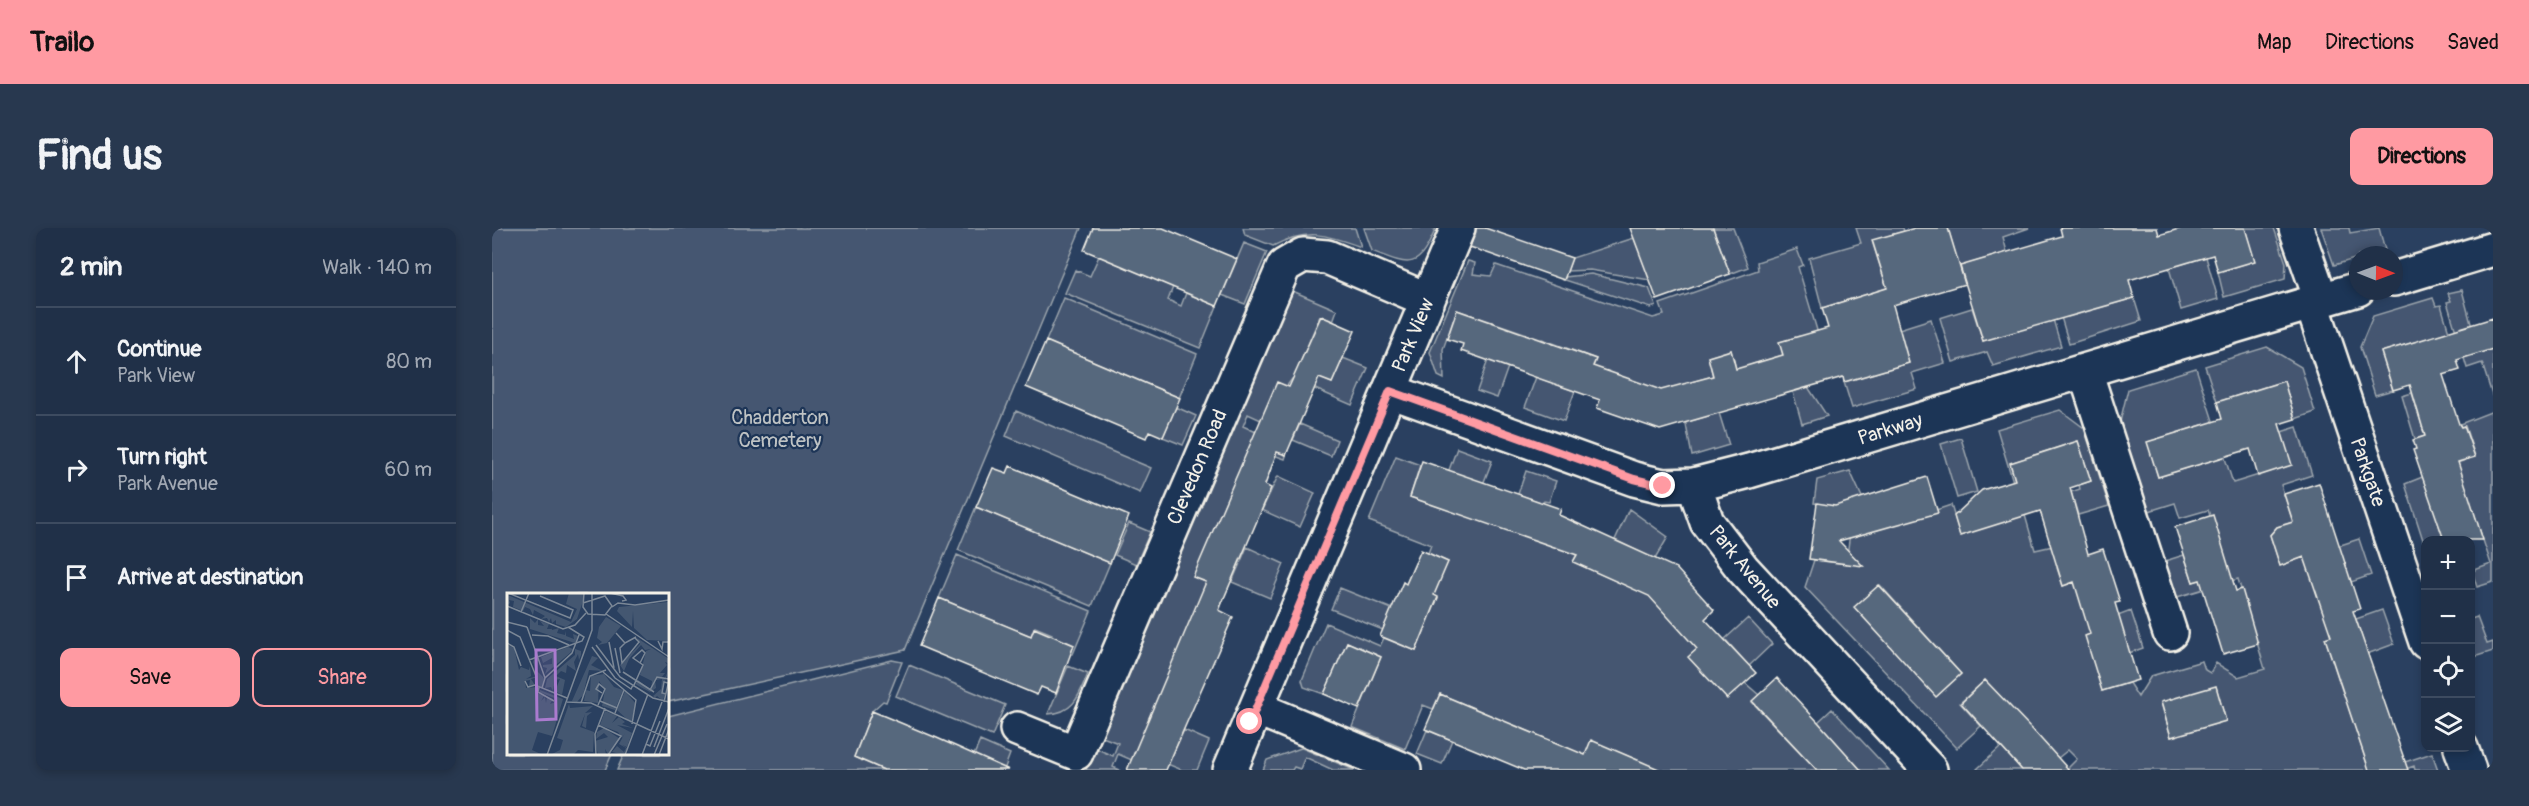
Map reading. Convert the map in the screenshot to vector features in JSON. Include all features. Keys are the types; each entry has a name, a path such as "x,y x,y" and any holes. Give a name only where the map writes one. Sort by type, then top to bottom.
{"street":[{"name":"Park View","path":"1230,770 1458,228"},
{"name":"Parkgate","path":"2296,228 2317,288 2316,316 2421,627"},
{"path":"2403,276 2493,249"},
{"name":"Clevedon Road","path":"1017,729 1076,753 1284,266 1303,255 1327,257 1428,300"},
{"name":"Parkway","path":"1694,485 2349,292"},
{"path":"2085,370 2170,633"},
{"path":"1390,391 1634,479 1663,486 1694,485"},
{"name":"Park Avenue","path":"1694,485 1707,522 1743,570 1930,770"},
{"path":"1256,708 1404,770"},
{"path":"2463,752 2469,770"}],"green space":[{"name":"Chadderton Cemetery","path":"492,228 1081,228 905,650 669,702 669,593 507,593 507,755 612,755 605,770 492,770"},
{"path":"1243,228 1355,228 1361,247 1317,235 1296,237 1273,246 1245,235"},
{"path":"1364,228 1436,228 1424,252 1418,258 1405,262 1372,251"},
{"path":"1713,228 1733,228 1748,267 1730,274"},
{"path":"1856,228 1903,228 1904,231 1872,241 1887,288 1822,308 1809,258 1861,243"},
{"path":"1948,228 2029,228 2003,237 2007,252 1959,267"},
{"path":"2245,228 2274,228 2286,263 2285,279 2224,297 2218,272 2254,261"},
{"path":"2321,228 2349,228 2350,233 2379,228 2384,246 2349,246 2349,261 2334,265"},
{"path":"2159,235 2169,268 2137,241"},
{"path":"1634,238 1650,280 1590,270 1567,271 1572,258"},
{"path":"1244,243 1267,252 1245,304 1222,295"},
{"path":"1797,249 1803,265 1798,267 1831,377 1799,336 1780,342 1783,355 1753,364 1763,397 1745,402 1731,350 1708,357 1713,376 1681,385 1691,421 1719,413 1729,445 1692,456 1684,414 1585,391 1596,359 1542,339 1531,370 1517,365 1527,334 1457,310 1443,349 1444,379 1438,376 1430,352 1468,261 1475,263 1473,274 1491,276 1496,265 1653,318 1664,315 1660,304 1758,270 1757,262"},
{"path":"1099,256 1173,287 1168,300 1181,306 1186,293 1217,306 1200,348 1065,293 1075,270 1090,276"},
{"path":"2206,257 2218,299 2181,310 2169,268"},
{"path":"1591,274 1649,288 1656,306 1651,308 1565,280 1565,277"},
{"path":"2057,281 2068,317 2134,298 2141,321 2069,344 2051,283"},
{"path":"2043,286 2061,346 1993,366 1987,352 1953,362 1940,318 1972,308 1983,341"},
{"path":"1288,289 1337,310 1333,321 1320,316 1298,368 1332,383 1343,358 1368,368 1352,405 1292,379 1261,420 1248,414 1243,426 1256,432 1255,435 1288,450 1285,459 1268,453 1247,454 1224,505 1245,514 1194,577 1221,589 1223,600 1172,756 1184,730 1209,741 1197,770 1182,770 1138,752 1134,761 1118,754 1113,767 1120,770 1086,770 1095,748 1113,756 1118,743 1100,736 1185,541"},
{"path":"2462,290 2474,335 2493,349 2493,398 2482,363 2467,368 2447,302 2451,301 2448,293"},
{"path":"1064,298 1197,354 1179,398 1046,341"},
{"path":"2433,298 2436,306 2441,305 2449,332 2381,352 2393,390 2375,395 2360,347 2373,316"},
{"path":"1931,319 1945,363 1912,373 1917,389 1852,408 1844,382 1909,363 1899,329"},
{"path":"2267,347 2301,367 2315,412 2295,419 2284,381 2217,402 2205,366"},
{"path":"1488,360 1508,367 1497,398 1477,391"},
{"path":"2196,368 2233,483 2291,465 2281,432 2297,427 2312,475 2281,485 2293,522 2277,527 2270,535 2280,565 2359,539 2371,575 2351,582 2331,636 2325,638 2343,693 2379,699 2349,709 2367,764 2381,770 2066,770 2077,759 2068,750 2058,758 1985,680 1960,703 1981,726 1957,748 1805,587 1814,560 1846,564 1853,509 1814,503 1817,480 1850,471 1877,530 1951,505 1960,535 2014,485 1997,429 2060,410 2084,428 2109,506 2078,515 2071,492 2080,489 2079,485 2091,481 2078,441 2010,463 2035,550 2062,544 2068,564 2057,568 2063,586 2074,582 2118,616 2131,611 2143,648 2129,653 2102,691 2129,683 2138,697 2151,676 2202,661 2205,670 2210,673 2216,663 2238,677 2265,669 2238,579 2177,597 2165,561 2184,555 2193,582 2229,570 2208,510 2180,518 2175,503 2149,511 2120,422 2128,389","holes":["2202,425 2213,460 2158,477 2148,442","1880,585 1961,674 1937,696 1855,607","2216,687 2226,721 2171,737 2161,703"]},
{"path":"1536,377 1575,391 1564,421 1525,407"},
{"path":"1808,387 1827,416 1802,424 1793,392"},
{"path":"2412,393 2425,436 2415,439 2402,396"},
{"path":"1176,407 1196,416 1183,445 1163,437"},
{"path":"1016,411 1151,468 1140,493 1006,436"},
{"path":"2493,411 2493,582 2477,587 2475,570 2491,564 2473,510 2438,522 2443,536 2422,536 2405,484 2475,456 2465,426 2461,427 2460,424"},
{"path":"1300,424 1337,440 1331,456 1293,440"},
{"path":"1961,438 1977,492 1957,498 1941,444"},
{"path":"1457,448 1492,461 1475,505 1586,535 1573,562 1625,585 1640,552 1615,540 1629,509 1668,537 1655,559 1714,633 1689,657 1745,683 1759,695 1752,702 1817,770 1641,770 1644,763 1592,741 1579,770 1566,747 1514,725 1484,736 1492,716 1440,694 1433,709 1423,705 1405,749 1352,727 1381,657 1347,642 1324,694 1304,687 1302,680 1326,623 1380,646 1384,638 1416,651 1438,598 1406,584 1415,563 1442,574 1448,562 1428,553 1431,545 1369,521 1396,456 1420,465 1410,497 1463,515 1449,470"},
{"path":"1526,471 1556,481 1549,502 1544,501 1543,503 1518,494"},
{"path":"1278,476 1315,493 1300,527 1262,510"},
{"path":"976,507 1110,563 1092,606 958,550"},
{"path":"1129,523 1150,532 1136,564 1115,555"},
{"path":"1247,547 1284,564 1270,598 1232,582"},
{"path":"957,555 1091,611 1073,654 1071,654 1074,645 1056,637 1048,644 1052,634 1035,627 1031,636 939,598"},
{"path":"1340,588 1392,609 1383,630 1331,609"},
{"path":"2382,610 2394,644 2367,654 2356,619"},
{"path":"2477,617 2487,644 2493,642 2493,651 2475,657 2475,644 2475,618"},
{"path":"1748,618 1772,644 1749,666 1725,639"},
{"path":"892,660 902,662 886,702 883,701 872,711 854,757 884,770 617,770 624,755 669,755 669,716"},
{"path":"909,665 1005,705 992,736 896,696"},
{"path":"1068,666 1088,674 1085,682 1070,707 1048,714"},
{"path":"1832,709 1889,770 1857,770 1859,768 1818,722"},
{"path":"1427,730 1452,740 1442,764 1417,754"},
{"path":"980,741 1010,754 1004,770 971,762"},
{"path":"2001,747 2022,770 1977,769"},
{"path":"1301,748 1354,770 1333,770 1305,757 1300,769 1294,767 1292,770 1263,770 1267,760"},
{"path":"2432,753 2438,770 2415,770 2414,766 2403,770 2381,770"}],"building":[{"path":"1093,228 1163,228 1237,259 1217,306 1084,250"},
{"path":"1476,228 1485,228 1572,258 1564,280 1470,247"},
{"path":"1630,228 1713,228 1730,274 1657,300"},
{"path":"1915,228 1948,228 1965,284 1893,305 1909,363 1844,382 1843,377 1660,430 1597,408 1600,400 1461,351 1463,344 1447,339 1457,310 1596,359 1593,366 1661,390 1713,376 1708,357 1731,350 1736,369 1783,355 1779,342 1828,328 1822,308 1887,288 1872,240"},
{"path":"2060,228 2157,228 2159,235 2182,228 2245,228 2255,261 2218,272 2213,255 2129,280 2134,298 1983,341 1960,266 2062,236"},
{"path":"1321,316 1355,331 1332,383 1319,378 1286,455 1277,452 1265,485 1271,488 1219,610 1233,617 1166,770 1127,770 1206,582 1193,577 1277,382 1289,387"},
{"path":"2493,318 2493,349 2457,360 2460,370 2443,375 2459,424 2461,427 2464,426 2475,457 2458,462 2483,540 2475,540 2475,536 2443,536 2413,450 2416,449 2413,440 2425,436 2410,385 2393,390 2381,352"},
{"path":"1046,341 1180,398 1163,437 1149,431 1146,438 1026,387"},
{"path":"2284,381 2295,419 2279,424 2292,465 2258,476 2250,449 2158,477 2147,442 2222,419 2217,402"},
{"path":"2078,441 2091,481 2070,488 2088,554 2103,549 2120,602 2115,603 2138,680 2102,691 2085,636 2090,634 2074,582 2063,586 2040,511 1960,536 1954,516 1982,490 2015,480 2010,463"},
{"path":"1422,461 1561,509 1559,515 1676,568 1714,610 1705,619 1756,673 1727,699 1688,657 1697,649 1649,596 1573,562 1577,555 1410,497"},
{"path":"1010,466 1129,516 1110,563 976,507 993,468 1007,473"},
{"path":"1927,477 1938,513 1839,541 1863,566 1809,559 1817,503 1835,506"},
{"path":"2319,483 2360,609 2353,611 2408,770 2369,770 2325,638 2331,636 2304,557 2280,566 2270,535 2277,527 2293,522 2284,494"},
{"path":"2213,515 2236,591 2242,589 2258,644 2223,654 2200,580 2193,582 2175,527"},
{"path":"1421,550 1448,562 1434,595 1438,597 1416,651 1380,636 1403,582 1406,584"},
{"path":"1879,585 1961,674 1936,697 1854,607"},
{"path":"939,598 1031,636 1034,628 1074,645 1056,693 1041,687 1037,695 919,646"},
{"path":"1347,642 1381,657 1359,709 1324,694"},
{"path":"1777,678 1861,770 1817,770 1752,701"},
{"path":"1985,680 2069,770 2022,770 1961,703"},
{"path":"2216,686 2226,721 2171,737 2161,702"},
{"path":"1440,694 1585,755 1591,740 1661,770 1524,770 1425,729"},
{"path":"872,711 1009,770 884,770 854,757"}],"route":[{"path":"1250,722 1390,391 1634,479 1663,486"}]}
